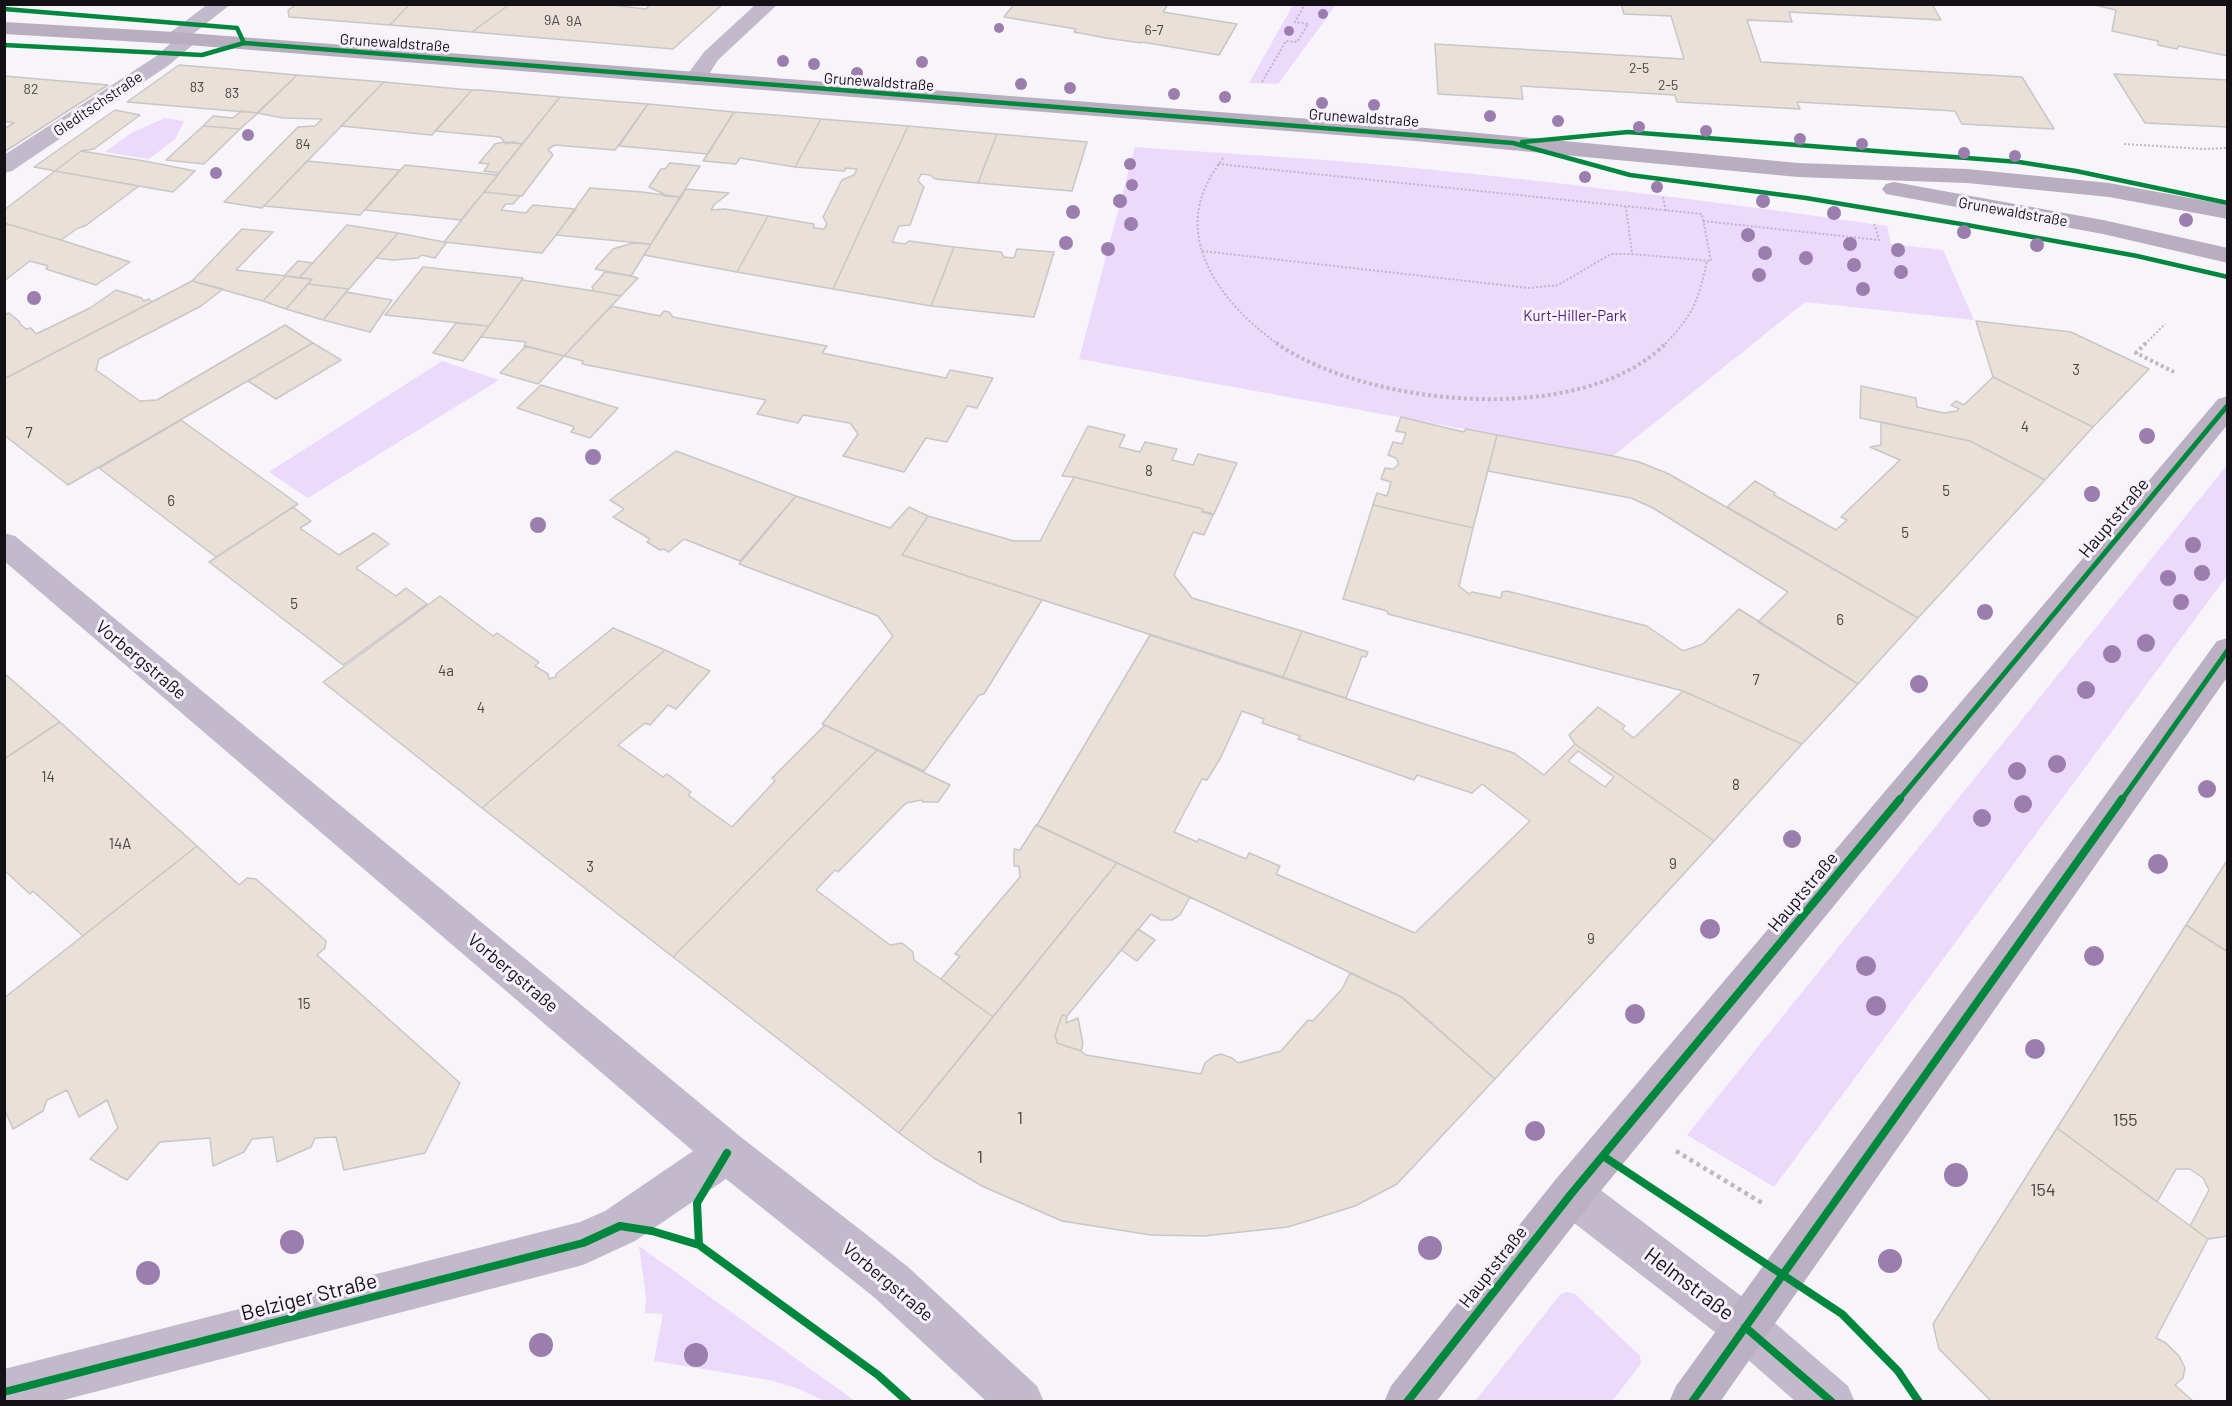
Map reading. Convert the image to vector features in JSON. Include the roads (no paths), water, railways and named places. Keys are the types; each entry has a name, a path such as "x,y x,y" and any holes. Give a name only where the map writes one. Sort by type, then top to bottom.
{"main road":[{"name":"Grunewaldstraße","path":"4,28 182,38 1415,134 1798,170 1967,176 2142,195 2228,213"},
{"name":"Grunewaldstraße","path":"1798,170 1977,206 2103,227 2228,256"},
{"name":"Hauptstraße","path":"1407,1401 1571,1194 2228,405"},
{"path":"1692,1401 2228,650"}],"street":[{"name":"Gleditschstraße","path":"4,166 162,61 182,38 221,4"},
{"path":"695,79 711,56 768,4"},
{"name":"Vorbergstraße","path":"4,544 727,1153 891,1282 1021,1401"},
{"name":"Belziger Straße","path":"4,1392 583,1243 620,1226 727,1153"},
{"name":"Helmstraße","path":"1571,1194 1745,1327 1832,1401"}],"park label":[{"name":"Kurt-Hiller-Park","path":"1575,316"}]}
